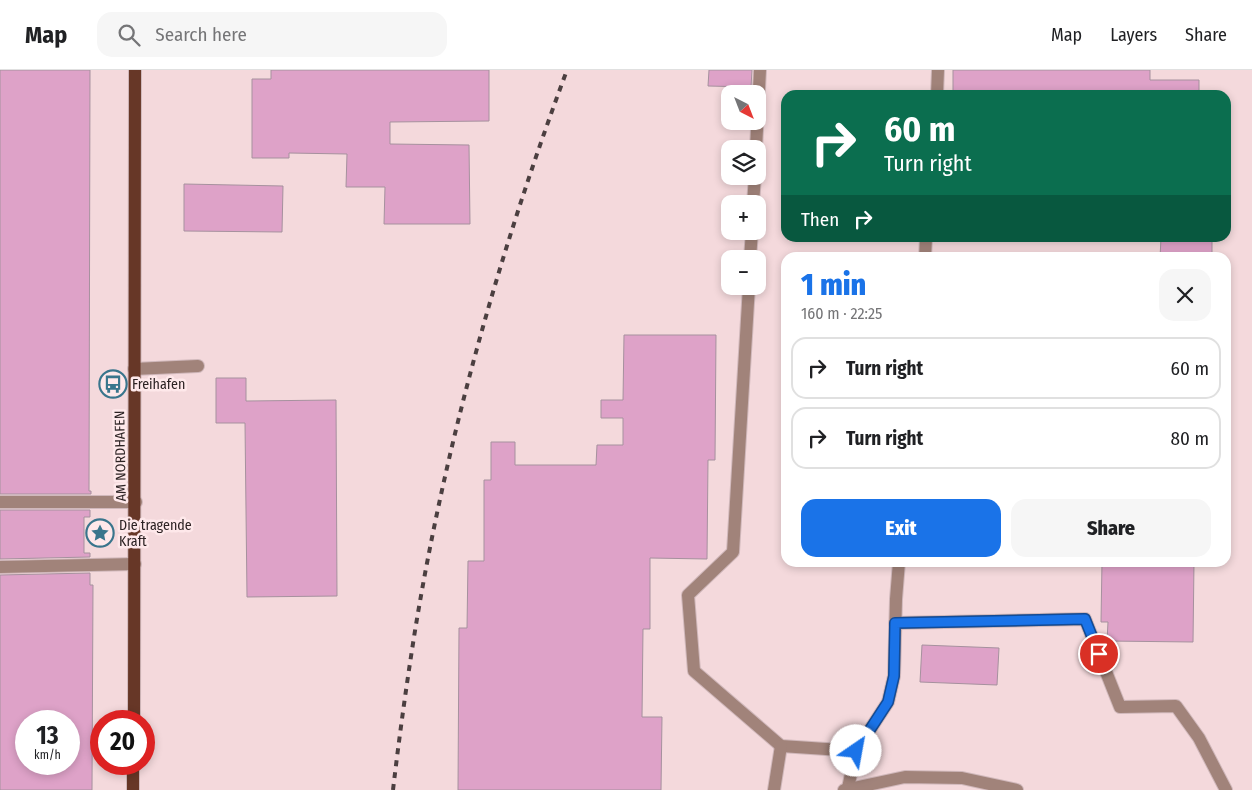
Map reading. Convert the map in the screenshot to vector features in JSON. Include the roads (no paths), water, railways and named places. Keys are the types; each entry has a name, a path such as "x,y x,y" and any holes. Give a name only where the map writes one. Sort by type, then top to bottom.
{"main road":[{"name":"AM NORDHAFEN","path":"134,710 136,502 134,369 135,70"},
{"path":"133,790 134,775"}],"lane":[{"path":"756,140 760,70"},
{"path":"937,90 938,70"},
{"path":"748,295 734,552 688,595 694,671 781,746 856,751"},
{"path":"134,369 198,366"},
{"path":"0,502 136,502"},
{"path":"0,567 135,564"},
{"path":"899,567 894,676 888,702 856,751 846,789 904,777 935,784 962,778 1017,790"},
{"path":"895,623 1085,619 1120,707 1176,706 1199,738 1226,790"},
{"path":"774,790 781,746"}],"railway":[{"path":"393,790 411,656 427,565 458,421 497,279 542,139 567,70"}],"place":[{"name":"Freihafen","path":"113,384"},
{"name":"Die tragende Kraft","path":"100,533"}]}
